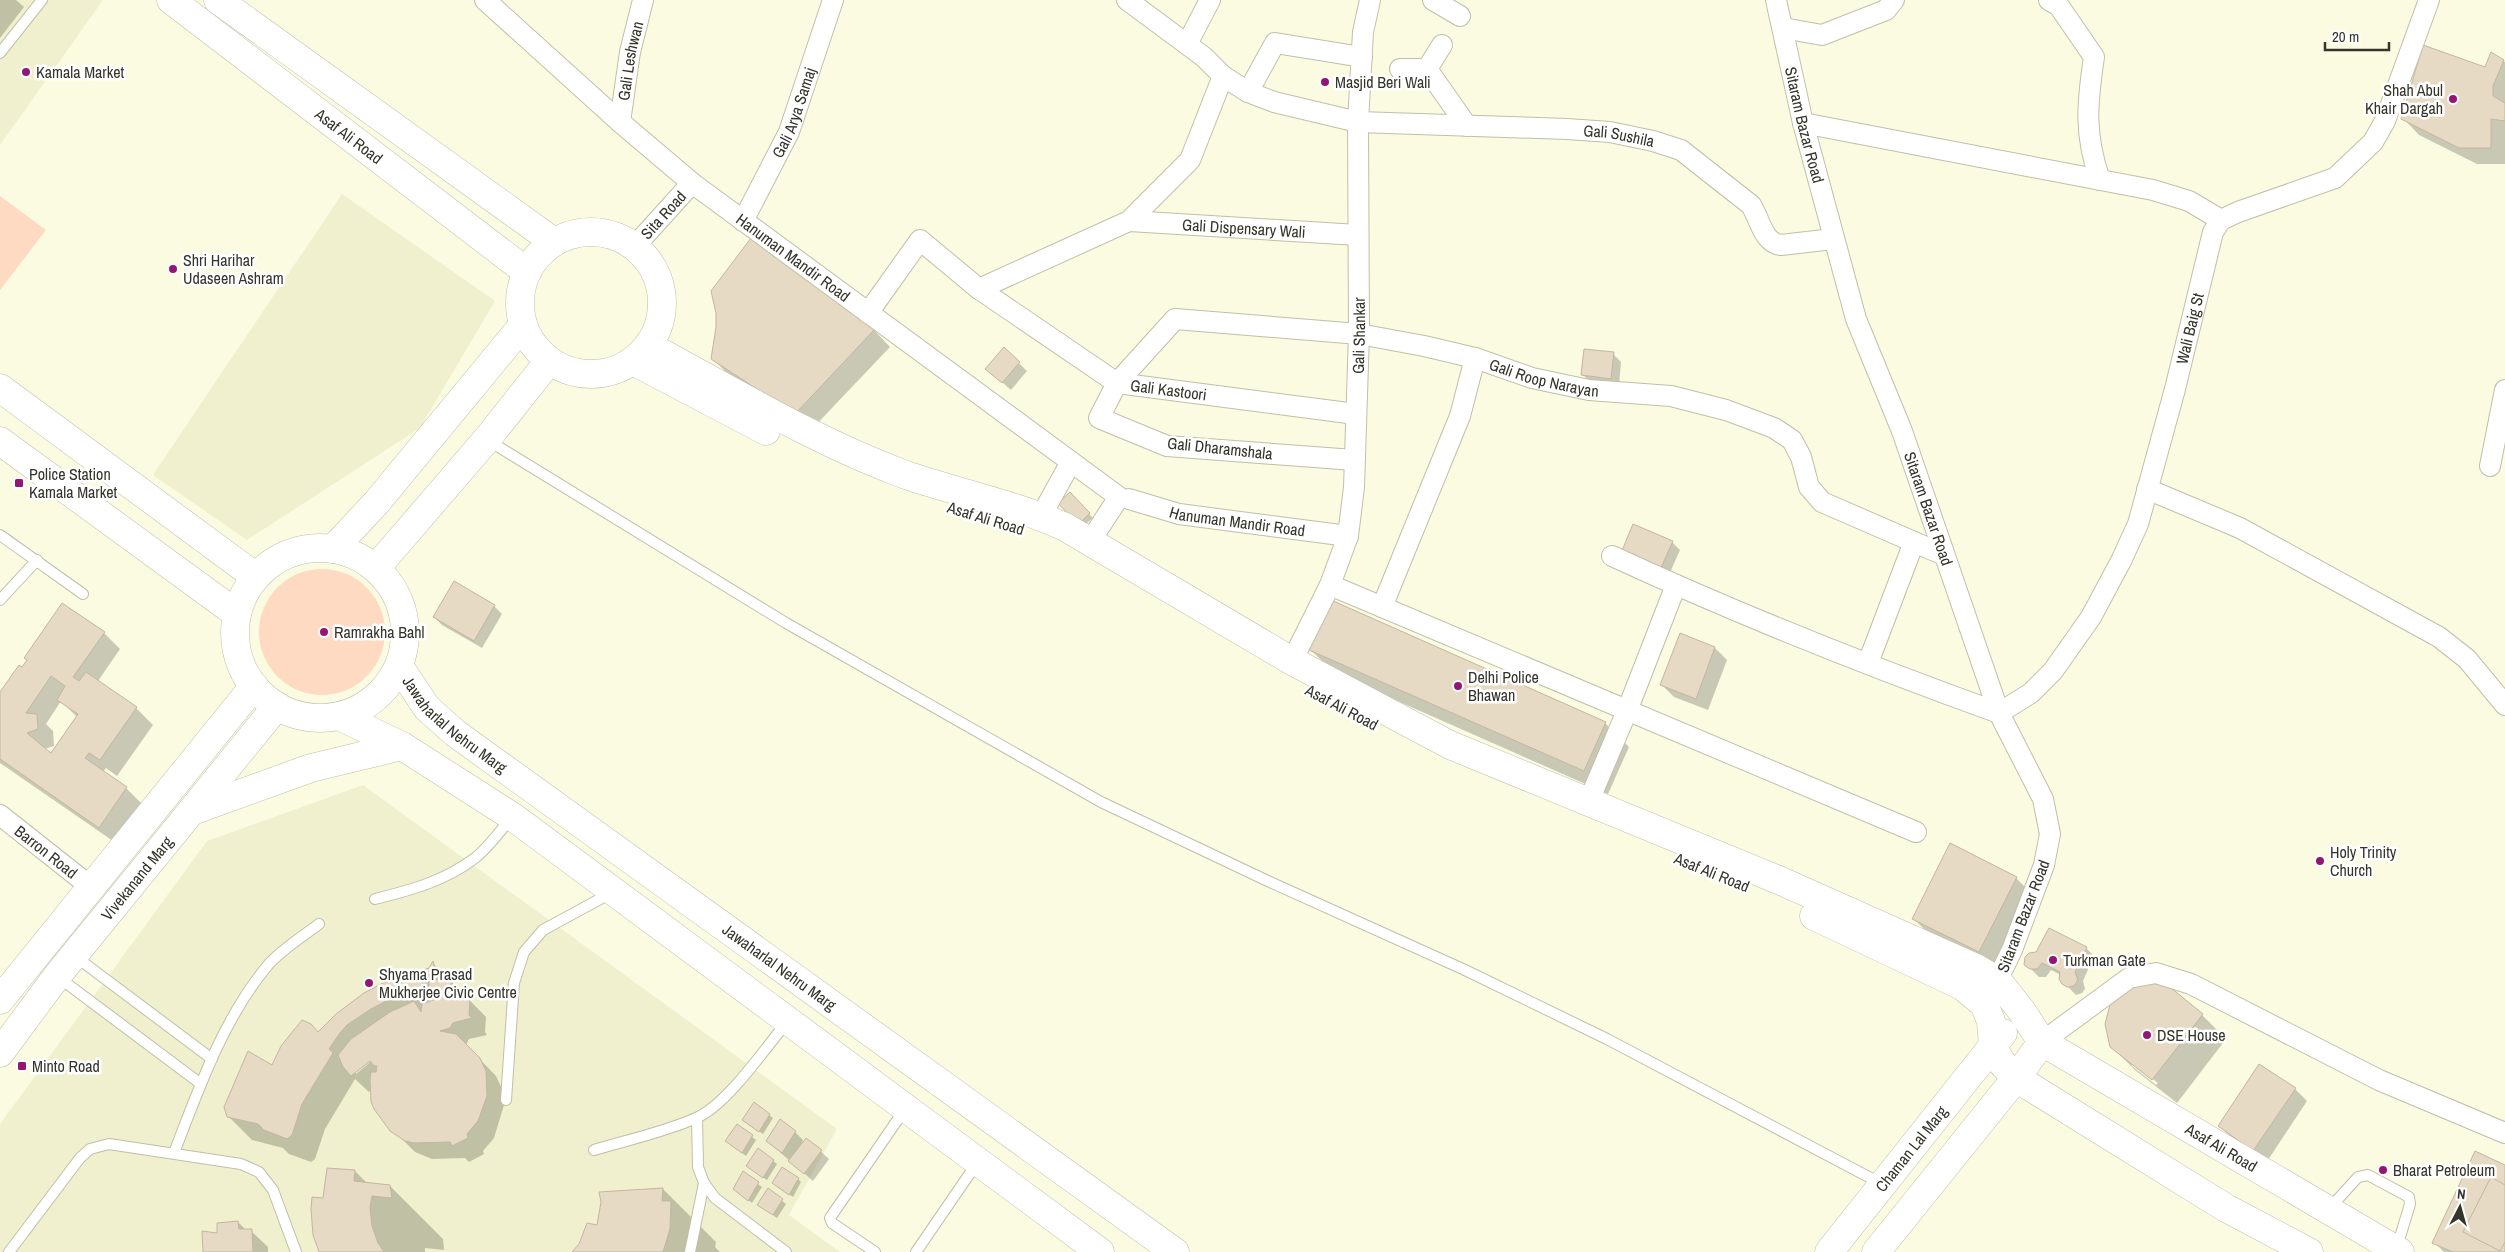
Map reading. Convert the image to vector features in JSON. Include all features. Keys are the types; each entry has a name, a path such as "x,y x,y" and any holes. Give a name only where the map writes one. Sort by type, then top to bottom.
{"main road":[{"name":"Asaf Ali Road","path":"171,0 527,272"},
{"name":"Asaf Ali Road","path":"218,0 554,242"},
{"path":"595,232 616,236 634,246 650,262 660,282 663,304 659,326 641,353 613,371 591,374 569,371 549,361 535,347 523,325 520,310 521,290 527,272 538,255 554,242 574,234 595,232"},
{"path":"333,548 378,502 523,325"},
{"name":"Asaf Ali Road","path":"641,353 826,442 907,475 1041,516 1065,527 1089,543 1292,661 1450,745 1781,881 1976,968 1998,981 2021,1010 2042,1042 2398,1251"},
{"name":"Asaf Ali Road","path":"641,353 819,458 900,491 1034,533 1056,543 1284,676 1443,760 1774,897 1962,986 1984,1004"},
{"path":"376,568 487,439 549,361"},
{"path":"0,388 256,577"},
{"path":"0,441 237,614"},
{"path":"333,548 362,558 376,568 398,597 404,614 406,631 399,666 393,678 375,698 358,709 339,716 307,717 277,706 254,686 239,660 235,629 237,614 244,594 256,577 274,561 297,551 333,548"},
{"name":"Jawaharlal Nehru Marg","path":"399,666 426,708 455,733 1176,1252"},
{"name":"Vivekanand Marg","path":"0,1000 254,686"},
{"name":"Vivekanand Marg","path":"0,1053 57,976 277,706"},
{"path":"339,716 402,746 513,817 1100,1252"},
{"path":"192,811 318,766 402,746"},
{"path":"1984,1004 1991,1021 1993,1046 2001,1062 2016,1078 2226,1208 2309,1252"},
{"path":"1993,1046 2021,1010"},
{"path":"1876,1252 2016,1078 2042,1042"},
{"name":"Chaman Lal Marg","path":"1829,1252 1993,1046"}],"street":[{"name":"Hanuman Mandir Road","path":"485,0 692,184 1071,462 1124,498 1179,514 1348,536"},
{"name":"Gali Leshwan","path":"620,122 630,52 643,0"},
{"name":"Gali Arya Samaj","path":"743,221 789,132 832,0"},
{"name":"Gali Sushila","path":"1127,0 1187,44 1223,76 1248,92 1274,102 1358,122 1610,132 1681,150 1751,205 1758,216 1766,238 1773,244 1781,245 1833,239"},
{"path":"1187,44 1210,0"},
{"name":"Gali Shankar","path":"1292,661 1330,585 1348,536 1354,460 1359,334 1358,122 1363,32 1370,0"},
{"path":"1433,0 1460,16"},
{"name":"Sitaram Bazar Road","path":"1776,0 1803,123 1856,319 1902,431 1999,713 2042,799 2050,834 2044,865 1998,981 1984,1004"},
{"path":"1783,28 1822,35 1886,10 1894,0"},
{"path":"2049,0 2059,6 2094,57 2088,94 2088,129 2091,154 2100,180"},
{"path":"1803,123 2153,190 2190,201 2221,220 2335,178 2373,142 2385,121 2429,0"},
{"path":"1248,92 1275,43 1362,57"},
{"path":"1427,69 1442,44"},
{"path":"1400,69 1427,69"},
{"path":"1427,69 1467,126"},
{"path":"979,289 1130,221 1190,160 1223,76"},
{"name":"Sita Road","path":"634,246 692,184"},
{"name":"Wali Baig St","path":"1999,713 2031,693 2053,672 2091,617 2121,561 2138,524 2175,389 2208,247 2213,232 2221,220"},
{"name":"Gali Dispensary Wali","path":"1130,221 1358,235"},
{"name":"Gali Kastoori","path":"868,313 920,240 979,289 1118,383 1356,414"},
{"name":"Gali Roop Narayan","path":"1118,383 1175,319 1359,334 1475,358 1532,378 1590,390 1671,396 1726,410 1774,428 1792,440 1801,458 1809,487 1822,502 1944,556"},
{"path":"1382,606 1460,416 1475,358"},
{"name":"Gali Dharamshala","path":"1118,383 1099,418 1167,446 1354,460"},
{"path":"2490,466 2505,390"},
{"path":"1041,516 1071,462"},
{"path":"2147,489 2240,528 2439,638 2467,659 2505,705"},
{"path":"1089,543 1124,498"},
{"path":"1868,663 1914,542"},
{"path":"1612,556 1676,586 1999,713"},
{"path":"1330,585 1916,832"},
{"path":"1588,803 1627,711 1676,586"},
{"name":"Barron Road","path":"0,815 91,887"},
{"path":"2042,1042 2129,978 2156,973 2190,984 2379,1080 2505,1134"}],"lane":[{"path":"0,53 42,0"},
{"path":"487,439 786,623 1102,802 1270,882 1465,970 1607,1039 1883,1184"},
{"path":"0,535 83,594"},
{"path":"0,600 37,560"},
{"path":"375,899 423,887 450,874 477,857 513,817"},
{"path":"506,1100 514,983 524,952 543,930 614,892"},
{"path":"174,1153 212,1058 242,1002 269,964 319,924"},
{"path":"75,956 212,1058"},
{"path":"57,976 201,1084"},
{"path":"594,1150 697,1118 717,1104 738,1083 788,1021"},
{"path":"875,1252 832,1223 830,1218 906,1108"},
{"path":"697,1118 698,1167 704,1183 714,1198 786,1252"},
{"path":"9,1252 80,1158 90,1148 109,1144 241,1164 258,1172 274,1190 296,1252"},
{"path":"916,1252 978,1162"},
{"path":"2328,1209 2358,1177 2368,1175 2403,1192 2409,1197 2410,1204 2398,1251"},
{"path":"690,1252 704,1183"}],"shaded area":[{"name":"Kamala Market","path":"0,0 103,0 0,145"},
{"path":"342,194 495,301 420,428 247,540 153,475"},
{"path":"0,196 46,230 0,290"},
{"path":"322,569 346,574 366,588 380,608 385,632 380,656 366,676 346,690 322,695 298,690 278,676 264,656 259,632 264,608 278,588 298,574"},
{"name":"Shyama Prasad Mukherjee Civic Centre","path":"363,785 837,1129 789,1215 840,1252 0,1252 0,1124 207,841"}],"building":[{"name":"Shah Abul Khair Dargah","path":"2423,45 2485,67 2491,52 2504,60 2493,86 2493,96 2505,103 2505,121 2491,119 2491,148 2459,148 2401,119"},
{"path":"754,234 875,329 795,414 711,359 716,327 716,313 711,291"},
{"path":"1004,347 1020,362 1002,383 985,369"},
{"path":"1584,349 1614,352 1611,379 1581,375"},
{"path":"1070,492 1090,513 1078,525 1058,503"},
{"path":"1633,524 1673,541 1660,570 1621,553"},
{"path":"454,581 495,605 474,641 433,617"},
{"name":"Delhi Police Bhawan","path":"1331,600 1606,722 1584,771 1309,650"},
{"path":"62,603 105,632 73,677 79,681 86,672 137,707 100,760 89,753 85,758 127,787 99,828 0,759 0,692 19,665 22,667 27,660 24,658","holes":["51,676 65,686 57,700 78,714 51,753 27,733 38,729 37,714 26,713"]},
{"path":"1680,633 1715,647 1696,699 1660,685"},
{"path":"1950,843 2017,877 1979,952 1912,919"},
{"name":"Turkman Gate","path":"2049,928 2087,947 2075,972 2078,980 2074,986 2067,987 2062,984 2059,979 2060,972 2042,963 2037,969 2030,969 2024,965 2025,957 2029,953 2036,952"},
{"path":"433,961 436,973 426,975 422,979 423,988 392,998 371,1009 347,1025 340,1033 329,1049 333,1053 302,1104 292,1135 287,1139 264,1130 258,1124 227,1117 224,1107 248,1051 272,1065 281,1046 302,1020 311,1024 318,1032 336,1014 364,993 383,983 429,968"},
{"path":"448,978 452,983 448,986 449,991 453,991 456,994 465,993 468,996 470,1000 469,1015 472,1018 453,1023 450,1028 440,1031 456,1034 480,1058 486,1071 487,1096 478,1121 467,1134 468,1138 452,1146 450,1142 414,1143 405,1141 390,1131 371,1102 371,1072 376,1072 377,1066 374,1066 370,1061 351,1076 343,1067 338,1055 351,1039 390,1012 414,1001 421,1012 422,1004 436,999 437,994 429,991 429,981"},
{"name":"DSE House","path":"2146,981 2165,983 2203,1014 2152,1080 2110,1047 2105,1024 2111,1001 2127,985"},
{"path":"2259,1064 2296,1088 2253,1151 2218,1126"},
{"path":"754,1102 770,1114 759,1132 742,1120"},
{"path":"780,1119 796,1131 782,1153 766,1141"},
{"path":"737,1124 753,1135 742,1153 725,1141"},
{"path":"806,1138 822,1150 804,1174 788,1161"},
{"path":"758,1148 774,1160 763,1178 746,1166"},
{"path":"2475,1151 2505,1165 2505,1252 2453,1252 2432,1243"},
{"path":"782,1167 799,1178 789,1195 772,1183"},
{"path":"327,1168 355,1170 354,1181 390,1185 392,1198 372,1196 370,1207 372,1226 378,1243 384,1252 319,1252 313,1235 312,1197 323,1198"},
{"path":"743,1171 759,1182 748,1201 733,1189"},
{"path":"2491,1177 2505,1185 2505,1242 2500,1251 2463,1232"},
{"path":"663,1188 662,1201 671,1201 670,1229 663,1252 572,1252 579,1244 587,1223 597,1225 601,1202 599,1192"},
{"path":"768,1188 783,1199 773,1215 757,1205"},
{"path":"238,1221 239,1229 252,1229 253,1252 203,1252 202,1231 217,1233 217,1223"}],"place":[{"name":"Kamala Market","path":"26,72"},
{"name":"Masjid Beri Wali","path":"1325,82"},
{"name":"Shah Abul Khair Dargah","path":"2453,99"},
{"name":"Shri Harihar Udaseen Ashram","path":"173,269"},
{"name":"Police Station Kamala Market","path":"19,483"},
{"name":"Ramrakha Bahl","path":"324,632"},
{"name":"Delhi Police Bhawan","path":"1458,686"},
{"name":"Holy Trinity Church","path":"2320,861"},
{"name":"Turkman Gate","path":"2053,960"},
{"name":"Shyama Prasad Mukherjee Civic Centre","path":"369,983"},
{"name":"DSE House","path":"2147,1035"},
{"name":"Minto Road","path":"22,1066"},
{"name":"Bharat Petroleum","path":"2383,1170"}]}
